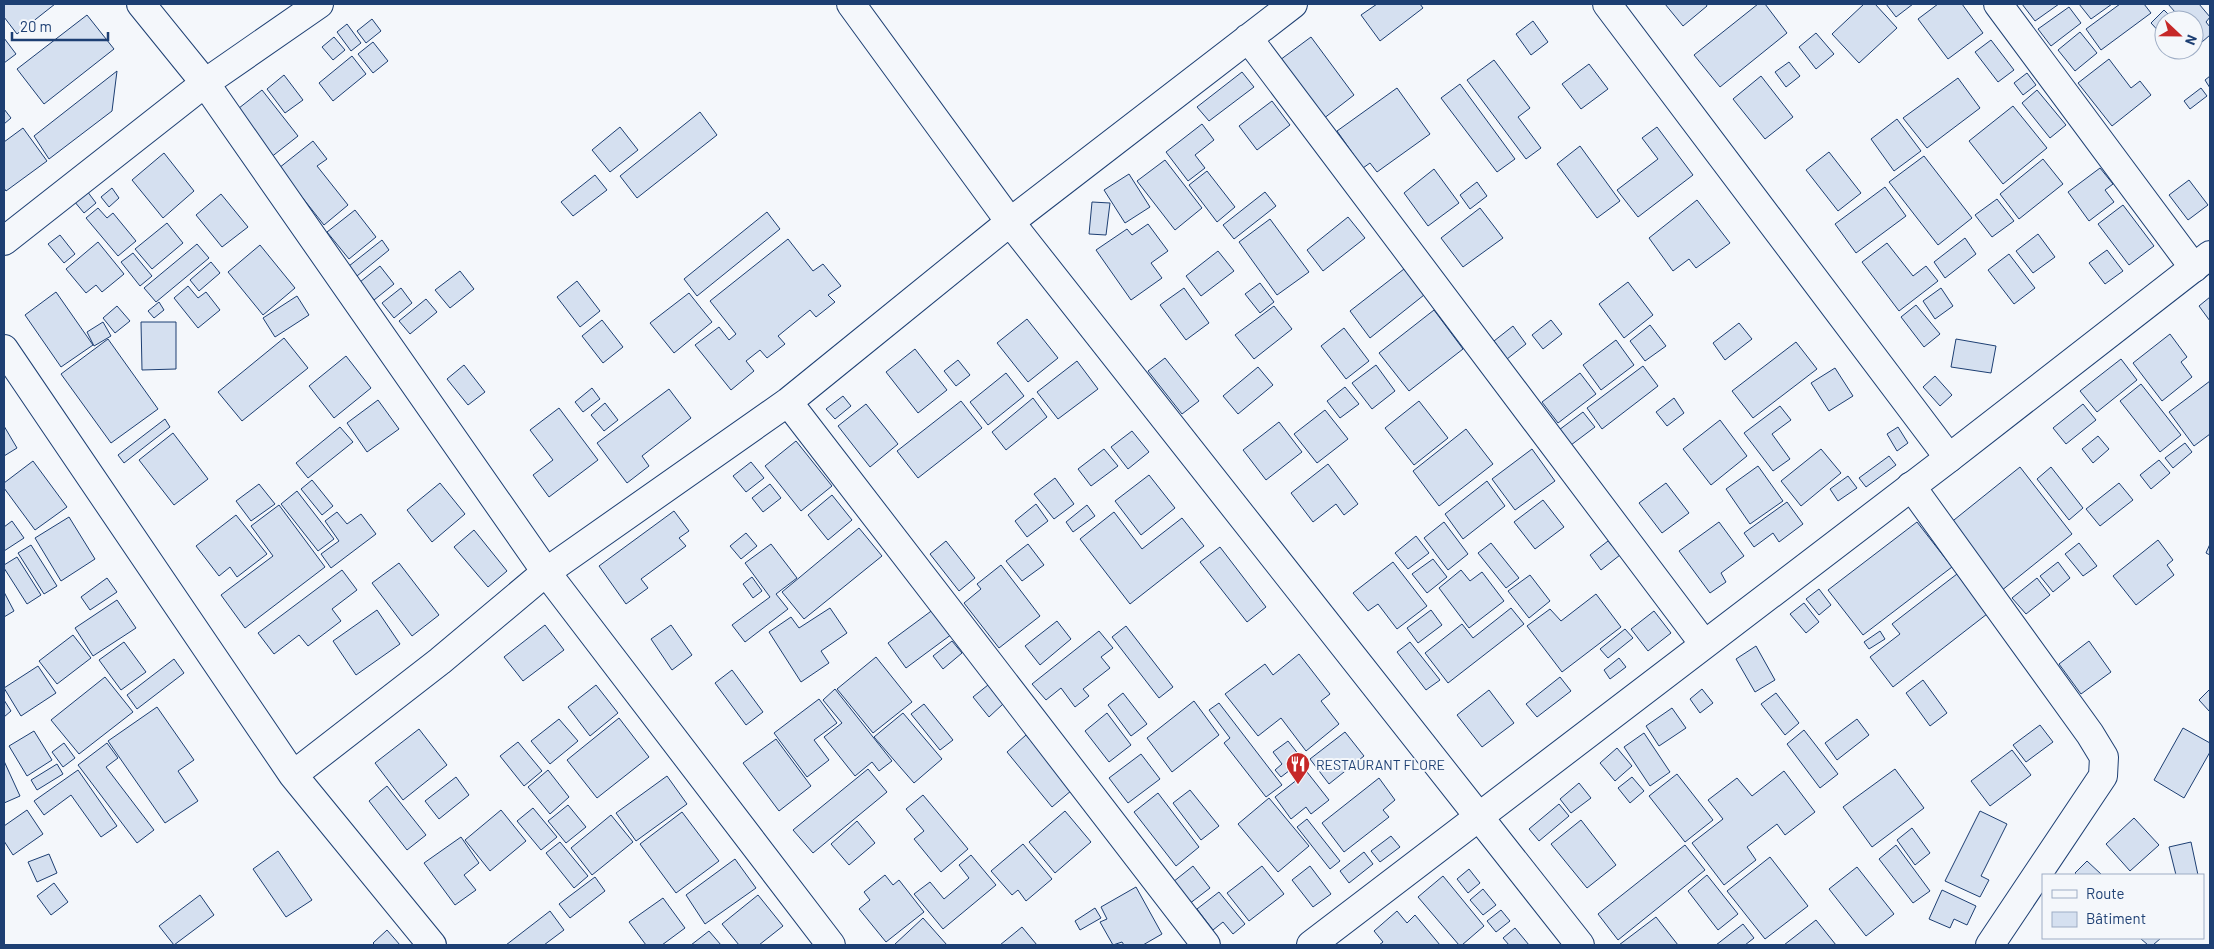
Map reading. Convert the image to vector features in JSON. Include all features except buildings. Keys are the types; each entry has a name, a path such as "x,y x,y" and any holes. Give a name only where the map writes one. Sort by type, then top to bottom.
{"street":[{"path":"140,4 205,82 546,572 832,945"},
{"path":"4,241 205,82 318,4"},
{"path":"851,4 1010,222 1580,945"},
{"path":"293,775 440,661 546,572 788,402 1010,222 1293,4"},
{"path":"1607,4 1949,458"},
{"path":"1311,945 1477,816 1949,458 2202,261 1998,4"},
{"path":"1248,38 1704,644"},
{"path":"4,349 293,775 432,945"},
{"path":"788,402 1206,945"},
{"path":"1911,486 2090,734 2104,757 2103,776 1990,945"}],"place":[{"name":"RESTAURANT FLORE","path":"1298,785"}]}
